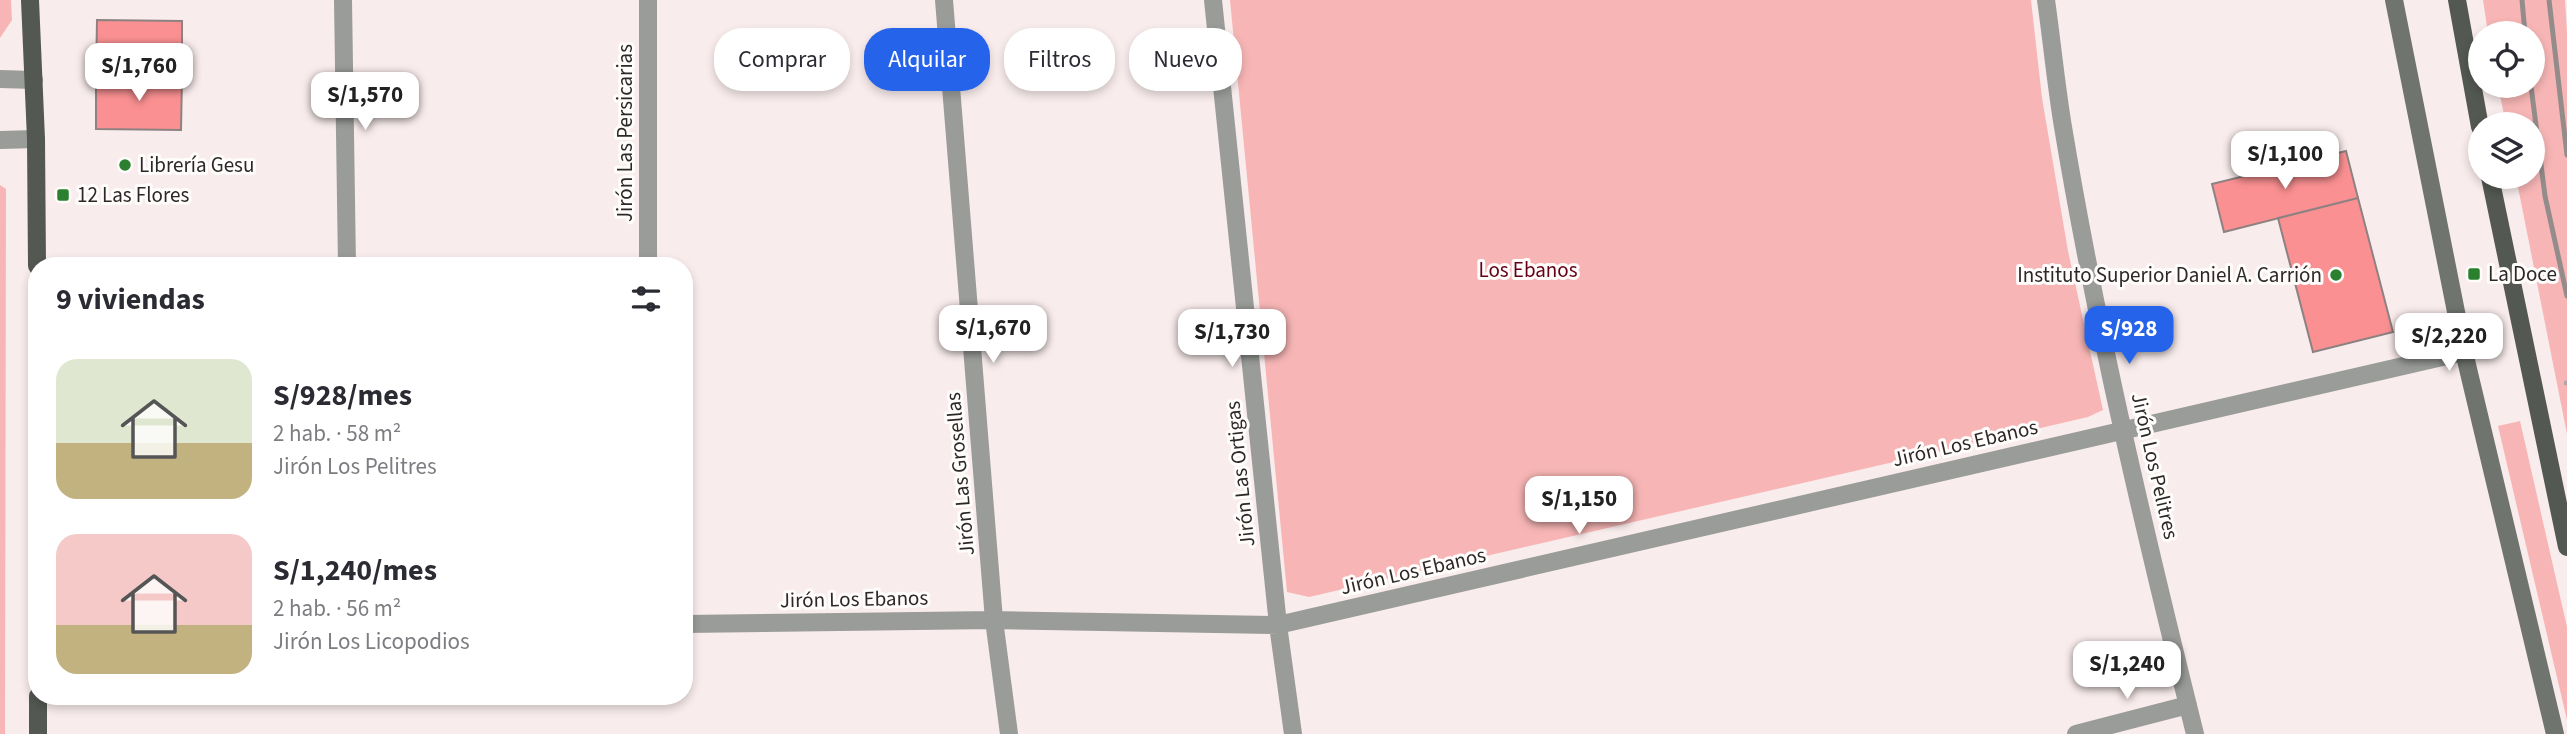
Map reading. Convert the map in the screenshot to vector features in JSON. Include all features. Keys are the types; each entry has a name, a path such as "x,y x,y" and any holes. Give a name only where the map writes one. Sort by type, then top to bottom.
{"main road":[{"path":"30,0 36,139 37,257"},
{"path":"2394,0 2464,352 2555,734"},
{"path":"2458,0 2477,112"},
{"path":"2492,189 2567,547"},
{"path":"38,705 38,734"}],"street":[{"path":"343,0 346,257"},
{"name":"Jirón Las Persicarias","path":"648,0 648,257"},
{"name":"Jirón Las Grosellas","path":"944,0 994,620 1009,734"},
{"name":"Jirón Las Ortigas","path":"1213,0 1278,625 1293,734"},
{"name":"Jirón Los Pelitres","path":"2046,0 2062,124 2087,261 2123,429 2195,734"},
{"path":"0,79 34,80"},
{"path":"0,140 36,139"},
{"name":"Jirón Los Ebanos","path":"693,624 994,620 1278,625 2464,352"},
{"path":"2076,734 2188,705"}],"green space":[{"path":"0,0 11,0 12,20 0,38"},
{"name":"Los Ebanos","path":"1230,0 2031,0 2042,98 2068,251 2103,410 2088,417 1309,597 1287,592 1239,91 1242,91 1242,28 1233,28"},
{"path":"2483,0 2565,0 2567,434 2518,189 2545,189 2545,112 2503,112 2501,98 2545,98 2545,21 2486,21"},
{"path":"0,185 6,189 5,734 0,734"},
{"path":"2520,421 2567,627 2567,720 2498,426"}],"building":[{"path":"97,20 182,21 182,78 96,77"},
{"path":"96,77 182,78 181,130 96,129"},
{"path":"2346,151 2358,198 2224,232 2212,184"},
{"name":"Instituto Superior Daniel A. Carrión","path":"2358,198 2393,332 2313,352 2278,218"}],"railway":[{"path":"2522,0 2524,21"},
{"path":"2549,0 2567,155"},
{"path":"2533,98 2545,196 2567,296"}],"place":[{"name":"Librería Gesu","path":"125,165"},
{"name":"12 Las Flores","path":"63,195"},
{"name":"La Doce","path":"2474,274"},
{"name":"Instituto Superior Daniel A. Carrión","path":"2336,275"}]}
